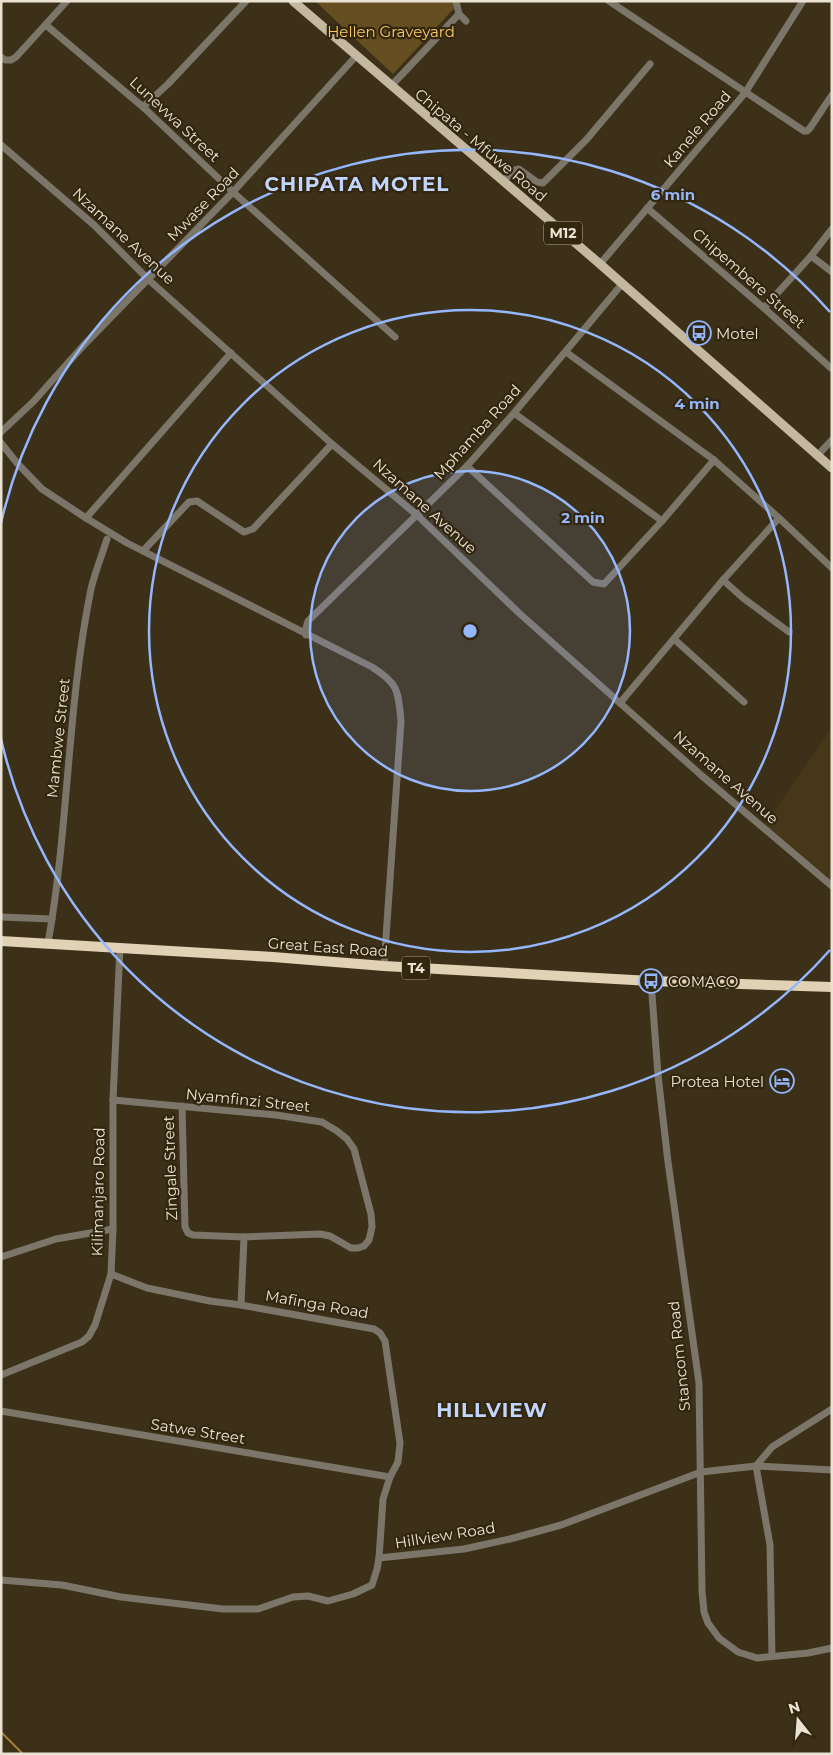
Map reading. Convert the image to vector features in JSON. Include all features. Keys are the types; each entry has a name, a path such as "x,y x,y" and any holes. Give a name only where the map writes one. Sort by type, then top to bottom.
{"highway":[{"name":"Great East Road","path":"1,940 384,966 832,987"}],"main road":[{"name":"Chipata - Mfuwe Road","path":"293,1 600,264 832,468"}],"street":[{"path":"1,57 5,60 11,60 16,57 67,1"},
{"path":"143,107 168,84 246,1"},
{"path":"456,1 459,14 466,21"},
{"path":"609,1 804,131 807,131 831,99"},
{"name":"Kanele Road","path":"600,264 672,181 745,92 802,1"},
{"path":"391,86 459,14"},
{"name":"Lunevwa Street","path":"46,25 143,107 233,192 395,337"},
{"name":"Mwase Road","path":"1,432 34,401 83,346 233,192 357,55"},
{"path":"502,181 515,170 521,169 537,182 543,183 587,139 650,64"},
{"name":"Nzamane Avenue","path":"1,145 94,226 149,280 332,444 417,515 520,613 700,775 832,886"},
{"name":"Chipembere Street","path":"647,208 832,369"},
{"path":"764,308 811,256 832,229"},
{"path":"811,256 832,272"},
{"name":"Mphamba Road","path":"306,635 308,621 467,466 622,284"},
{"path":"566,352 714,460 832,568"},
{"path":"86,518 231,353"},
{"path":"514,413 662,521"},
{"path":"818,456 832,440"},
{"path":"1,443 42,489 86,518 142,551 372,667 387,677 395,686 399,700 401,721 384,966"},
{"path":"142,551 192,500 197,501 244,532 249,532 332,444"},
{"path":"467,466 598,584 604,584 662,521 714,460"},
{"path":"620,703 723,580 779,518"},
{"name":"Mambwe Street","path":"48,943 78,671 91,588 107,539"},
{"path":"723,580 743,598 789,632"},
{"path":"674,639 744,702"},
{"path":"1,918 52,919"},
{"name":"Kilimanjaro Road","path":"1,1375 82,1342 89,1336 96,1325 111,1274 113,1100 120,947"},
{"name":"Stancom Road","path":"651,980 658,1075 668,1162 699,1383 702,1590 708,1623 719,1638 738,1652 757,1658 808,1653 832,1648"},
{"name":"Nyamfinzi Street","path":"113,1100 276,1115 322,1122 347,1139 354,1150 371,1214 372,1227 369,1240 364,1246 351,1248 330,1236 320,1234 244,1237"},
{"name":"Zingale Street","path":"182,1106 185,1227 188,1233 193,1235 244,1237"},
{"path":"1,1257 56,1239 113,1229"},
{"path":"241,1305 244,1237"},
{"name":"Mafinga Road","path":"111,1274 147,1288 210,1301 351,1324 374,1329 380,1333 385,1341 400,1444 398,1462 382,1499 379,1558"},
{"path":"772,1656 770,1545 756,1466 772,1447 832,1409"},
{"name":"Satwe Street","path":"1,1411 390,1477"},
{"name":"Hillview Road","path":"1,1580 62,1586 121,1597 203,1607 258,1609 293,1597 308,1596 328,1601 353,1594 372,1585 378,1569 379,1558 464,1549 519,1537 561,1525 701,1472 756,1466 832,1470"}],"shaded area":[{"path":"832,729 832,886 763,827"}],"green space":[{"name":"Hellen Graveyard","path":"315,1 455,1 458,4 393,74"}],"waterway":[{"path":"1,1732 23,1754"}],"place":[{"name":"Motel","path":"699,333"},
{"name":"COMACO","path":"651,981"},
{"name":"Protea Hotel","path":"782,1081"}],"district":[{"name":"CHIPATA MOTEL","path":"357,184"},
{"name":"HILLVIEW","path":"492,1410"}]}
